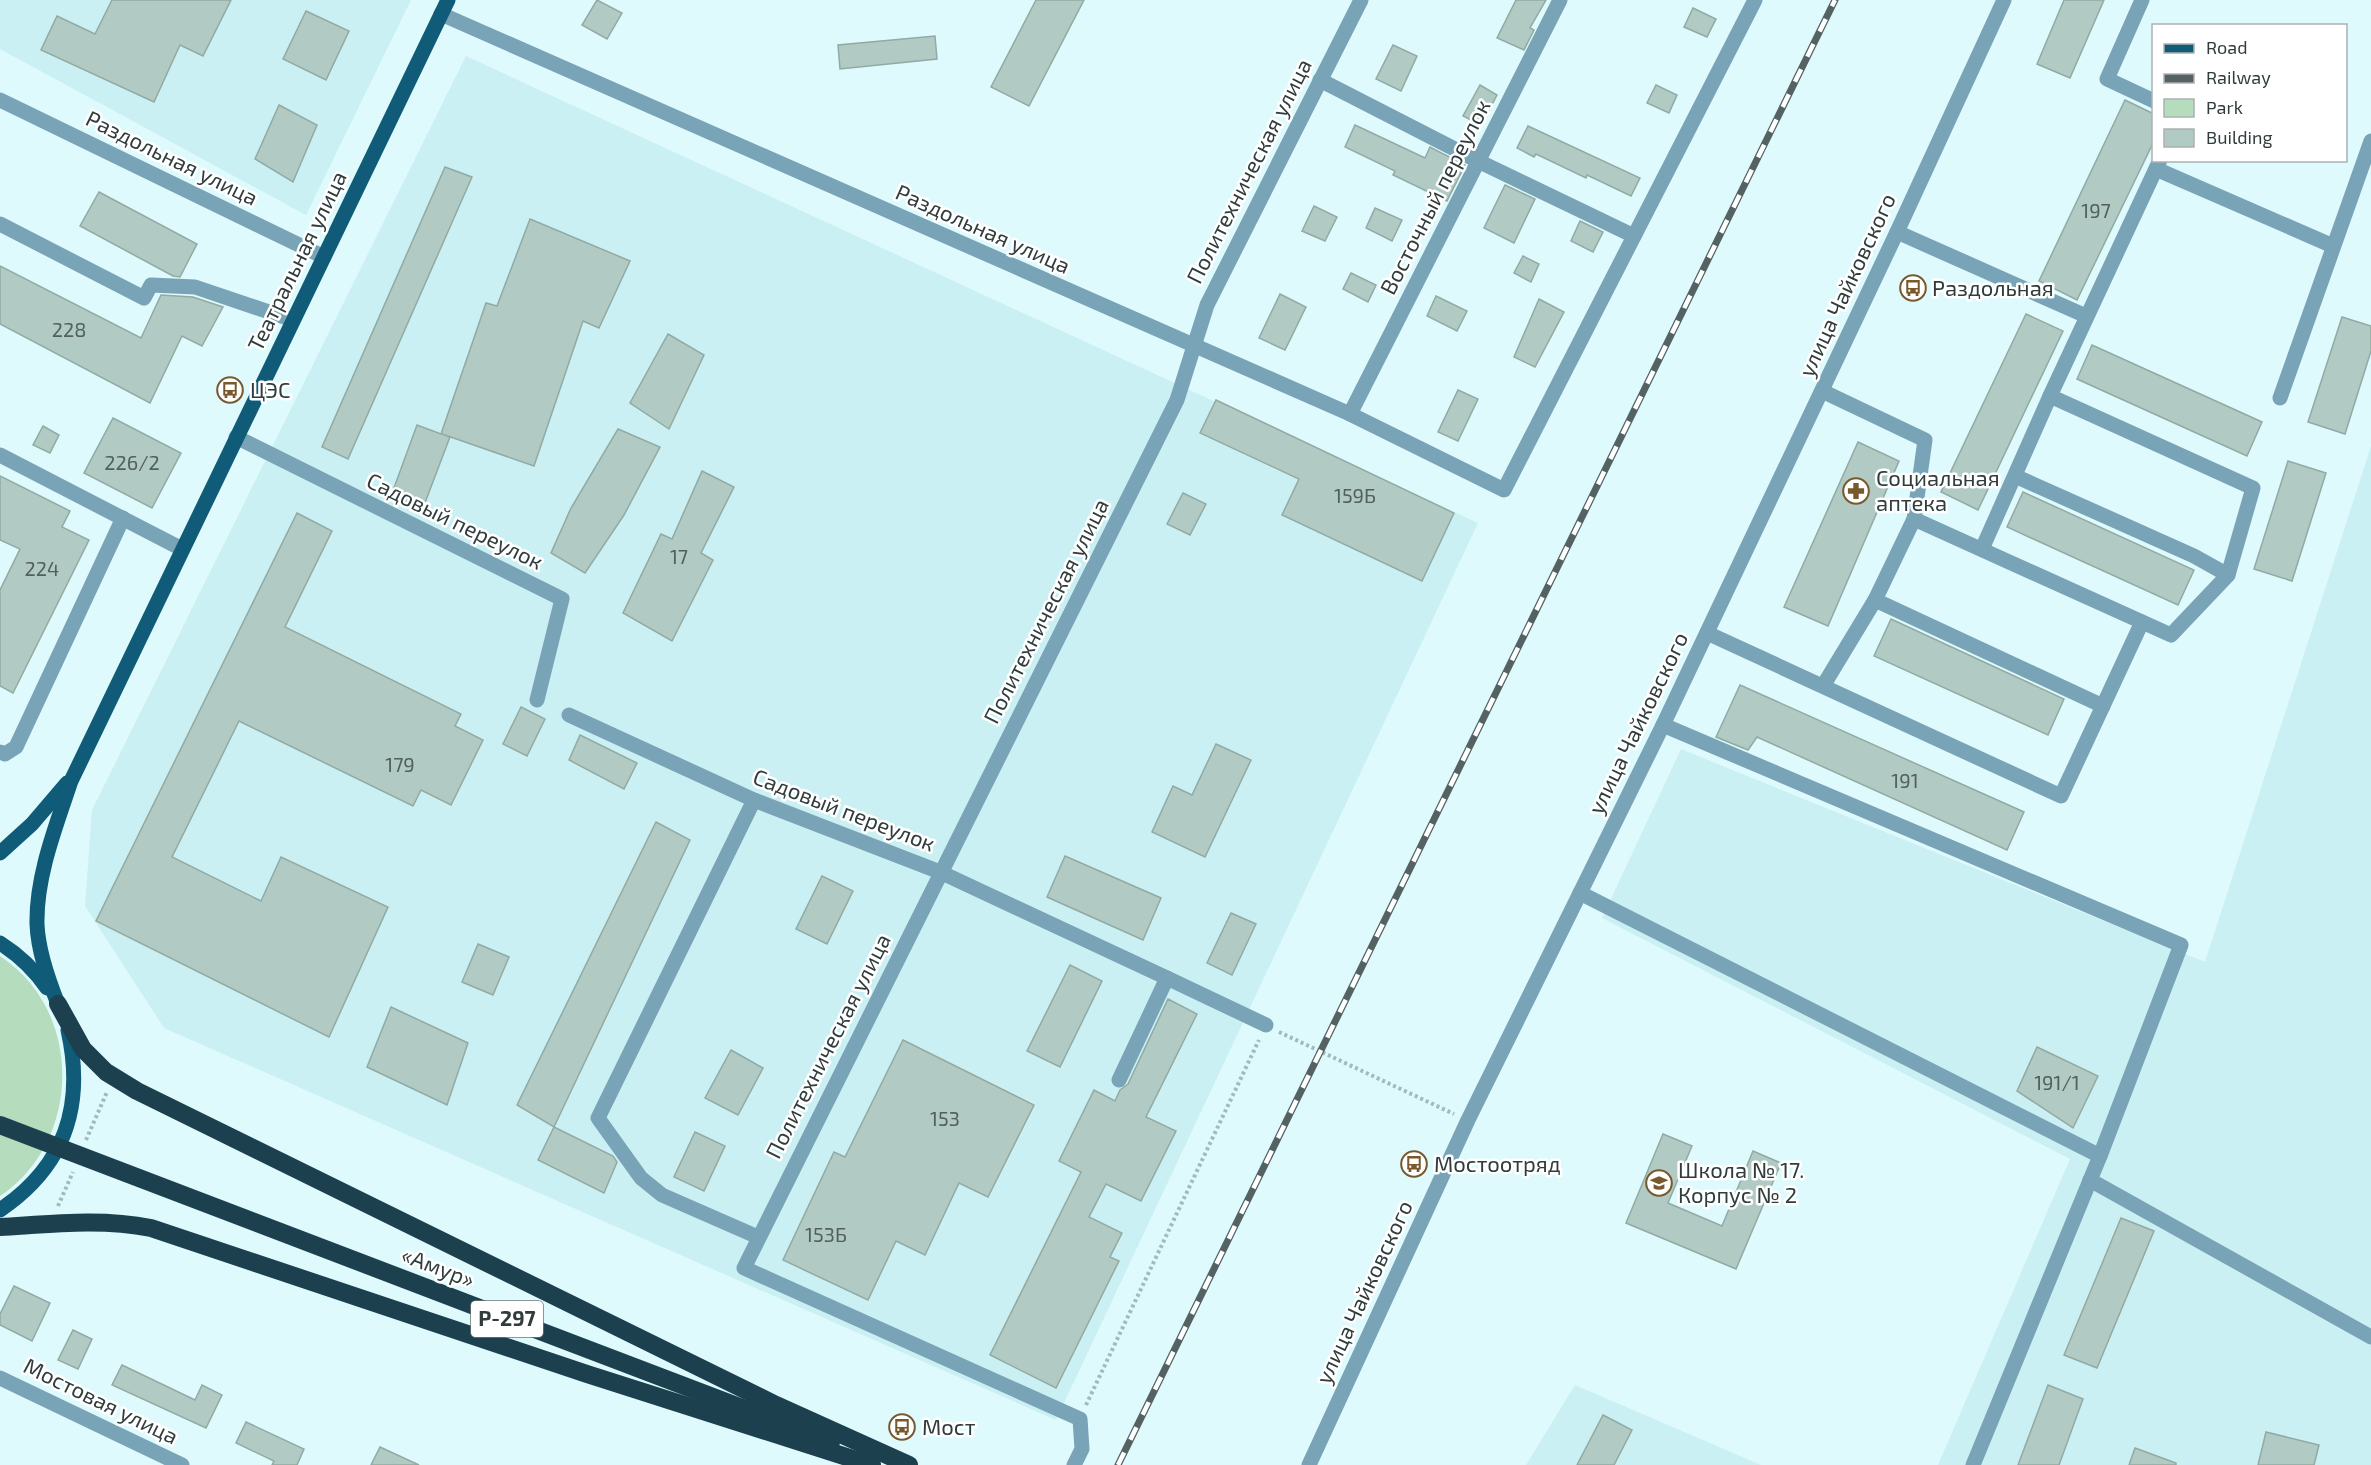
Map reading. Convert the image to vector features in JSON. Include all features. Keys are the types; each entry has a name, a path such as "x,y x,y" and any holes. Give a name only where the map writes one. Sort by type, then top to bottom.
{"highway":[{"path":"57,1004 83,1049 106,1072 137,1091 776,1405 909,1465"},
{"name":"«Амур»","path":"0,1125 892,1465"},
{"path":"0,1227 91,1221 129,1223 151,1228 587,1374 873,1465"}],"main road":[{"name":"Театральная улица","path":"0,853 32,824 61,791 76,768 448,0"},
{"name":"Театральная улица","path":"57,1004 49,983 39,939 38,907 52,843 76,768"},
{"path":"0,943 17,953 38,975 57,1004 68,1028 74,1058 75,1088 69,1119 58,1149 41,1174 19,1197 0,1210"}],"street":[{"name":"Политехническая улица","path":"1080,1419 744,1268 1177,400 1207,305 1361,0"},
{"name":"Восточный переулок","path":"1350,414 1560,0"},
{"path":"1320,80 1634,236 1755,0"},
{"name":"улица Чайковского","path":"1309,1465 1468,1120 1663,725 1897,232 2004,0"},
{"path":"2142,0 2108,78 2152,100"},
{"name":"Раздольная улица","path":"441,14 1350,414 1504,490 1634,236"},
{"name":"Раздольная улица","path":"0,100 324,257"},
{"path":"2280,399 2371,141"},
{"path":"1982,549 2086,316 2158,165 2333,246"},
{"path":"0,224 144,298 151,285 195,287 293,320"},
{"path":"1897,232 2086,316"},
{"path":"1822,391 1925,440 1914,519 1875,600 1823,686"},
{"path":"1914,519 2171,635 2228,575 2253,488 2050,396"},
{"name":"Садовый переулок","path":"236,437 562,599 537,700"},
{"path":"0,455 182,549"},
{"path":"2015,476 2194,556 2228,575"},
{"path":"0,752 5,754 16,747 123,518"},
{"path":"1875,600 2103,706"},
{"path":"1707,633 2061,796 2142,622"},
{"name":"Садовый переулок","path":"569,715 754,800 940,872 1266,1025"},
{"path":"1663,725 2181,945 2100,1156 1973,1465"},
{"path":"754,800 598,1118 641,1178 662,1195 758,1237"},
{"path":"1580,893 2100,1156"},
{"path":"1119,1080 1167,978"},
{"path":"2090,1180 2371,1337"},
{"name":"Мостовая улица","path":"0,1378 182,1465"},
{"path":"1074,1465 1082,1449 1080,1419"}],"path":[{"path":"1080,1419 1266,1025 1468,1120"}],"shaded area":[{"path":"0,0 411,0 306,215 0,49"},
{"path":"466,56 1478,523 1056,1420 164,1028 85,906 92,810"},
{"path":"2371,446 2371,1465 1938,1465 2070,1159 1602,918 1681,749 2205,962"},
{"path":"1575,1385 1761,1465 1526,1465"}],"green space":[{"path":"0,956 27,980 47,1009 59,1042 62,1076 58,1110 46,1143 27,1172 0,1196"}],"building":[{"path":"112,0 231,0 203,56 180,45 154,102 41,50 57,16 95,34"},
{"path":"597,0 622,13 607,39 582,25"},
{"path":"1036,0 1084,0 1029,106 991,87"},
{"path":"1516,0 1546,0 1530,28 1534,30 1524,50 1497,38"},
{"path":"2064,0 2104,0 2070,78 2037,64"},
{"path":"1693,8 1716,19 1707,37 1684,27"},
{"path":"306,11 349,31 326,80 283,59"},
{"path":"935,36 937,59 840,69 838,45"},
{"path":"1393,45 1417,56 1401,91 1376,79"},
{"path":"1480,85 1497,95 1481,125 1463,116"},
{"path":"1656,85 1677,95 1669,113 1647,103"},
{"path":"2125,100 2152,113 2152,145 2077,300 2039,281"},
{"path":"279,105 317,125 293,182 255,159"},
{"path":"1355,125 1425,158 1430,147 1465,165 1447,201 1393,175 1395,171 1345,147"},
{"path":"1528,126 1640,178 1631,196 1587,175 1586,178 1536,154 1534,157 1517,148"},
{"path":"445,167 472,177 348,459 322,447"},
{"path":"1505,185 1535,199 1514,243 1484,228"},
{"path":"99,192 197,244 180,277 173,276 80,226"},
{"path":"1314,206 1337,217 1325,241 1302,231"},
{"path":"1375,208 1402,220 1392,241 1366,228"},
{"path":"530,219 630,261 599,328 583,321 534,466 442,434 450,437 423,508 391,496 417,425 441,434 486,303 497,306"},
{"path":"1580,221 1603,232 1593,252 1571,241"},
{"path":"1523,256 1539,264 1531,282 1514,273"},
{"path":"0,266 141,338 161,295 193,297 223,307 202,346 182,336 150,403 0,324"},
{"path":"1351,273 1376,285 1368,302 1343,289"},
{"path":"1280,294 1306,307 1285,350 1259,338"},
{"path":"1436,296 1467,311 1457,331 1427,316"},
{"path":"1539,299 1564,312 1535,367 1514,357"},
{"path":"2026,314 2063,331 1978,510 1941,492"},
{"path":"2342,317 2371,326 2371,351 2345,434 2308,422"},
{"path":"668,334 704,355 669,429 630,403"},
{"path":"2092,345 2262,422 2247,456 2077,379"},
{"path":"1458,390 1478,399 1458,441 1438,432"},
{"path":"1216,400 1454,513 1422,581 1282,515 1299,479 1200,433"},
{"path":"113,418 181,453 152,508 84,473"},
{"path":"43,426 59,435 50,453 33,445"},
{"path":"618,429 660,447 624,515 585,573 551,553 571,508"},
{"path":"1858,442 1899,461 1828,626 1784,607"},
{"path":"2288,461 2326,473 2292,581 2254,569"},
{"path":"702,471 734,487 701,553 713,560 672,641 623,613 661,534 672,539"},
{"path":"0,476 70,511 62,527 89,540 13,693 0,686 0,590 20,549 0,540"},
{"path":"2023,492 2194,570 2178,605 2007,527"},
{"path":"1183,493 1206,504 1190,535 1167,524"},
{"path":"297,513 332,531 285,627 461,714 455,726 483,740 451,805 421,790 413,806 239,721 172,857 261,901 281,857 388,907 329,1037 96,921"},
{"path":"1891,619 2064,699 2048,735 1874,656"},
{"path":"1740,685 2024,812 2007,850 1757,737 1748,750 1716,737"},
{"path":"521,707 545,719 527,756 503,744"},
{"path":"580,735 637,763 624,789 569,760"},
{"path":"1216,744 1251,760 1205,857 1152,832 1173,786 1192,795"},
{"path":"656,822 690,840 554,1127 517,1105"},
{"path":"1065,856 1161,898 1143,940 1047,897"},
{"path":"822,876 853,891 827,944 796,929"},
{"path":"1231,913 1256,924 1232,975 1207,963"},
{"path":"478,944 509,957 493,995 462,982"},
{"path":"1070,965 1102,981 1060,1067 1027,1051"},
{"path":"1168,999 1197,1014 1146,1117 1176,1131 1141,1201 1106,1184 1089,1217 1122,1233 1110,1257 1119,1261 1056,1388 990,1355 1081,1172 1059,1161 1094,1090 1115,1101 1120,1090 1128,1084"},
{"path":"391,1007 468,1043 447,1105 367,1067"},
{"path":"903,1040 1034,1105 988,1197 959,1183 925,1255 896,1241 868,1300 783,1260 834,1152 845,1157"},
{"path":"2037,1047 2098,1076 2073,1128 2017,1091"},
{"path":"731,1050 763,1068 738,1115 705,1098"},
{"path":"554,1127 613,1156 617,1162 604,1193 538,1160"},
{"path":"695,1132 725,1146 704,1191 674,1177"},
{"name":"Школа № 17. Корпус № 2","path":"1663,1134 1692,1146 1668,1203 1722,1226 1753,1151 1781,1163 1736,1269 1626,1223"},
{"path":"2121,1218 2154,1231 2097,1368 2064,1355"},
{"path":"14,1286 50,1303 32,1341 0,1325 0,1314"},
{"path":"73,1330 92,1339 78,1369 58,1360"},
{"path":"122,1365 195,1400 202,1385 222,1395 206,1428 112,1385"},
{"path":"2048,1385 2083,1399 2059,1465 2018,1465"},
{"path":"1603,1415 1632,1430 1614,1465 1577,1465"},
{"path":"246,1422 304,1449 297,1465 272,1465 274,1461 236,1443"},
{"path":"2266,1432 2319,1445 2314,1465 2258,1465"},
{"path":"380,1447 419,1465 371,1465"},
{"path":"2135,1448 2176,1463 2176,1465 2129,1465"}],"railway":[{"path":"1118,1465 1835,0"}],"place":[{"name":"Раздольная","path":"1913,288"},
{"name":"ЦЭС","path":"230,390"},
{"name":"Социальная аптека","path":"1856,491"},
{"name":"Мостоотряд","path":"1414,1164"},
{"name":"Школа № 17. Корпус № 2","path":"1659,1183"},
{"name":"Мост","path":"902,1427"}]}
